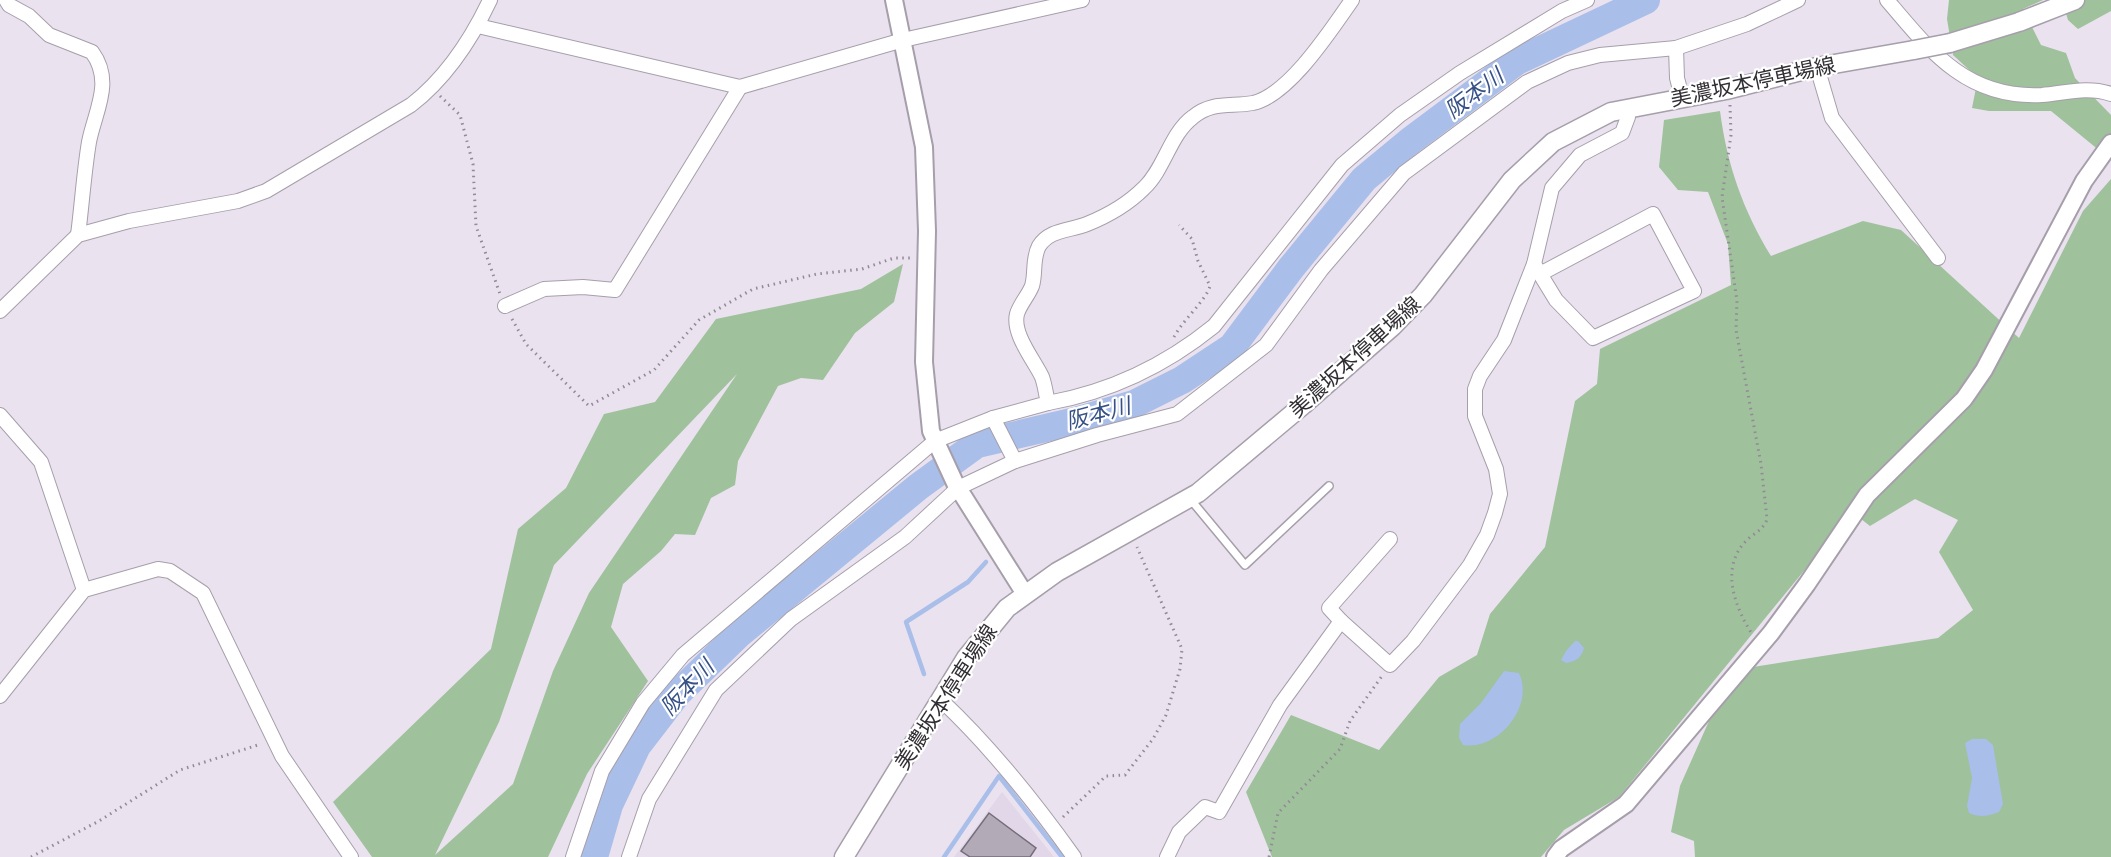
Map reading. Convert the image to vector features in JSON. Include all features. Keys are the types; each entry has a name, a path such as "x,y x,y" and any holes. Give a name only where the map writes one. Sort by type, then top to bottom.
{"main road":[{"name":"美濃坂本停車場線","path":"844,857 980,638 1007,608 1057,572 1190,498 1277,428 1393,326 1423,295 1512,180 1553,142 1611,112 1726,90 1817,67 1950,43 2019,22 2076,0"}],"street":[{"path":"6,0 29,16 49,35 92,52 101,68 102,99 90,139 78,235"},
{"path":"0,310 78,235 129,221 238,201 266,191 411,105 433,88 478,26 490,0"},
{"path":"894,0 924,147 927,231 924,362 927,405 937,445 956,486 1025,594"},
{"path":"478,26 740,87 903,40 1082,0"},
{"path":"1047,403 1043,379 1017,327 1017,314 1032,286 1034,259 1046,238 1057,232 1086,225 1133,198 1156,173 1187,123 1204,109 1219,104 1253,103 1274,94 1288,83 1352,0"},
{"path":"573,857 602,771 643,703 683,655 937,445 993,418 1098,391 1139,374 1189,346 1214,326 1350,158 1400,115 1460,72 1562,10 1587,0"},
{"path":"629,857 649,799 716,690 792,619 905,537 956,486 1015,461 1097,435 1177,414 1266,345 1322,270 1404,173 1527,82 1579,60 1676,48 1762,19 1798,0"},
{"path":"1887,0 1938,59 1973,83 2023,94 2042,95 2077,89 2111,94"},
{"path":"1676,48 1677,78 1682,97"},
{"path":"1817,67 1832,118 1938,258"},
{"path":"505,306 544,289 583,287 615,290 740,87"},
{"path":"1390,539 1329,608 1390,664 1447,598 1487,535 1500,494 1491,450 1475,416 1475,389 1480,376 1504,340 1537,269 1552,188 1580,155 1622,133 1628,117 1627,109"},
{"path":"1555,857 1561,849 1626,804 1762,642 1807,584 1867,495 1964,399 1984,370 2084,181 2111,143"},
{"path":"1653,214 1694,291 1593,338 1556,300 1537,269 1653,214"},
{"path":"0,415 41,462 84,590"},
{"path":"993,418 1015,461"},
{"path":"0,696 84,590 158,568 170,571 203,593 282,756 351,857"},
{"path":"1167,857 1179,832 1205,807 1219,812 1280,705 1341,621"},
{"path":"942,701 969,725 1052,826 1074,857"}],"lane":[{"path":"1190,498 1245,565 1329,486"}],"path":[{"path":"1726,90 1731,135 1722,197 1737,301 1736,330 1755,432 1767,519 1766,525 1741,547 1730,577 1731,586 1750,632 1762,642"},
{"path":"1173,339 1182,322 1206,295 1210,286 1198,261 1192,239 1179,225"},
{"path":"1052,826 1106,776 1125,775 1153,739 1175,688 1182,650 1130,532"},
{"path":"1269,857 1278,813 1340,749 1350,721 1390,664"},
{"path":"32,857 99,821 180,770 257,746 273,738"}],"shaded area":[{"path":"1002,792 1054,857 954,857"}],"green space":[{"path":"1949,0 2043,0 2023,9 2041,45 2066,53 2075,78 2111,115 2111,160 2051,111 1989,111 1972,108 1978,78 1953,55 1947,19"},
{"path":"2062,0 2111,0 2111,11 2078,29 2068,20"},
{"path":"1720,111 1727,150 1744,204 1771,256 1863,221 1901,230 2019,338 2083,211 2111,179 2111,857 1695,857 1694,841 1671,832 1680,786 1709,721 1753,667 1938,638 1973,610 1939,552 1958,520 1915,499 1870,526 1852,512 1619,797 1564,830 1541,857 1272,857 1246,792 1291,715 1379,750 1439,677 1477,655 1490,614 1545,547 1575,401 1597,384 1600,349 1731,285 1728,244 1708,192 1678,190 1659,167 1664,120"},
{"path":"903,264 894,302 855,333 823,380 801,378 778,386 738,461 735,485 711,498 695,535 675,534 661,551 623,584 611,627 648,681 587,774 548,857 372,857 333,802 491,649 518,529 566,488 604,414 655,402 716,319 861,289","holes":["737,374 589,593 553,671 513,784 435,855 499,722 554,565"]}],"water":[{"path":"1575,641 1578,641 1584,648 1583,651 1580,657 1566,663 1561,660"},
{"path":"1504,671 1519,673 1523,686 1518,712 1500,734 1489,741 1476,745 1463,745 1459,738 1460,724 1481,703"},
{"path":"1972,739 1986,739 1993,745 2003,804 1999,812 1992,815 1973,815 1969,813 1967,806 1972,778 1965,743"}],"building":[{"path":"989,813 1036,848 1030,857 970,857 961,851"}],"waterway":[{"name":"阪本川","path":"594,857 609,805 637,746 677,694 739,634 918,487 977,444 1072,422 1134,404 1182,380 1232,347 1291,268 1364,179 1410,141 1517,61 1646,0"},
{"path":"924,674 906,622 968,582 986,562"},
{"path":"944,857 999,776 1062,857"}]}
